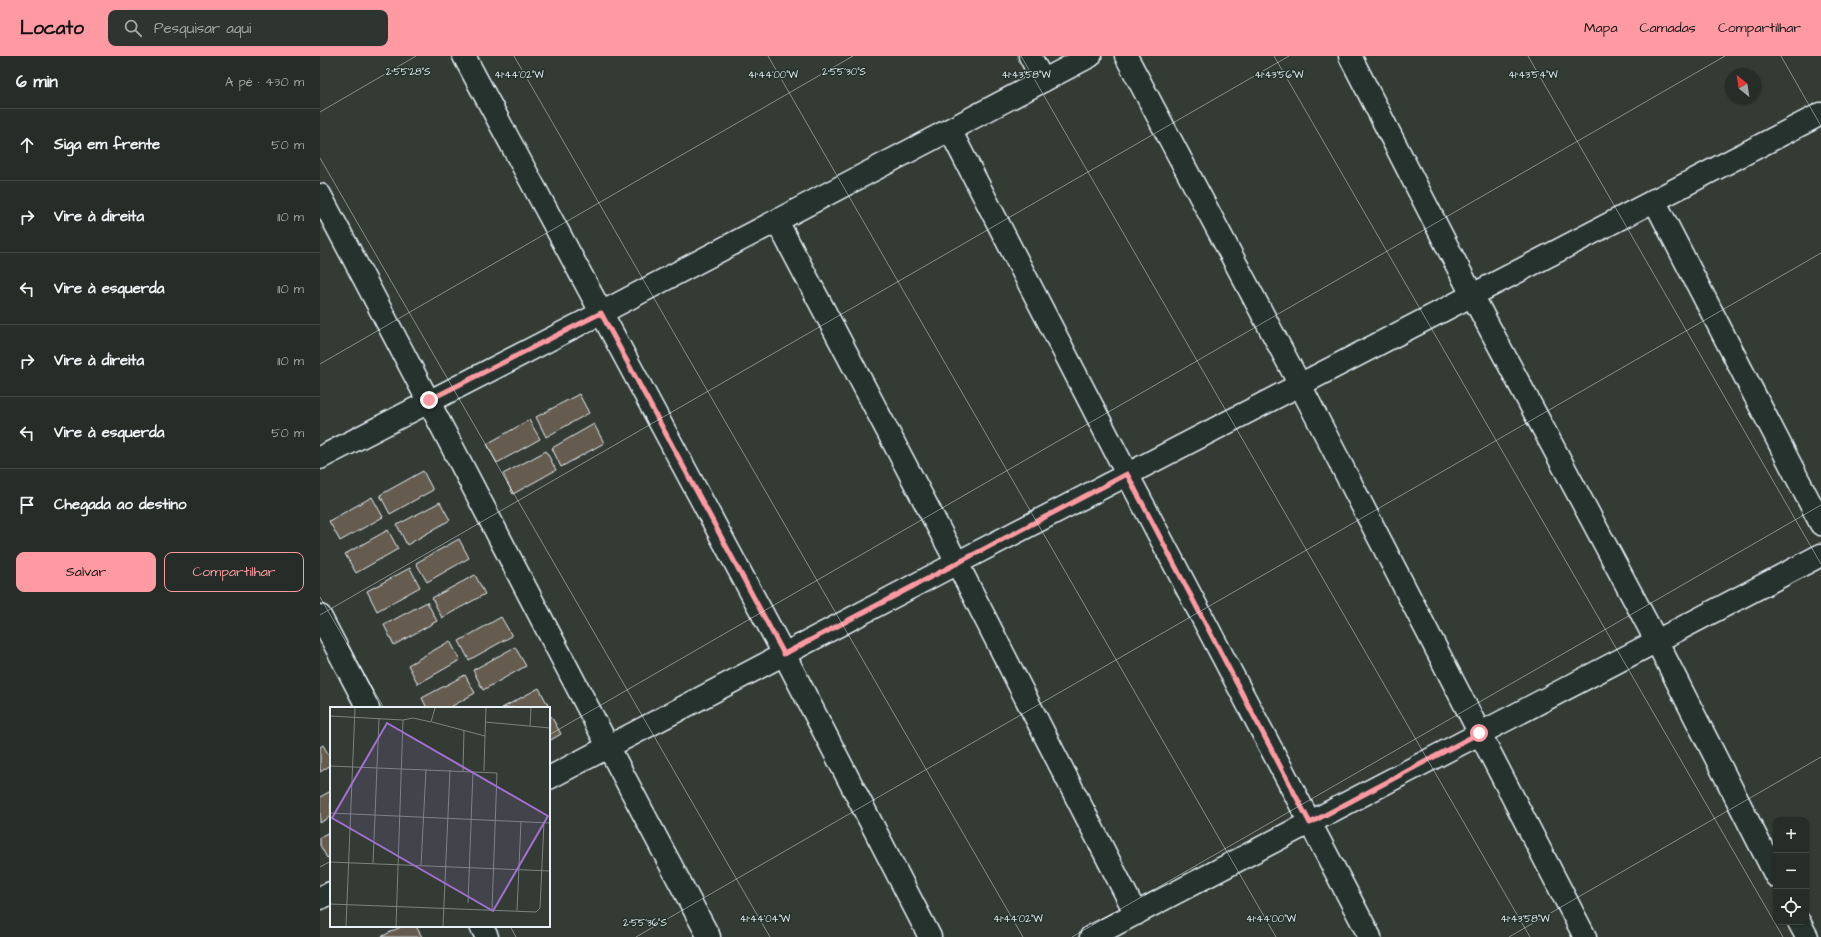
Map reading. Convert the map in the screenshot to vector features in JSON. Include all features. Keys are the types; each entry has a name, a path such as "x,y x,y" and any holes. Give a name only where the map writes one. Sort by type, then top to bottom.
{"street":[{"path":"464,56 784,654 930,937"},
{"path":"1030,56 1043,81"},
{"path":"320,458 429,400 601,313 1090,56"},
{"path":"1126,56 1300,385 1585,937"},
{"path":"1350,56 1472,295 1657,642 1773,870"},
{"path":"550,777 1127,474 1821,114"},
{"path":"950,130 1127,474 1370,937"},
{"path":"320,195 429,400 607,747 709,937"},
{"path":"1654,200 1821,524"},
{"path":"777,221 957,563 1136,914"},
{"path":"1091,937 1821,555"},
{"path":"320,616 367,707"},
{"path":"320,898 330,893"},
{"path":"1801,925 1807,937"},
{"path":"482,927 487,937"},
{"path":"1810,937 1821,931"}],"building":[{"path":"579,394 589,413 546,437 536,417"},
{"path":"529,420 540,439 497,463 487,444"},
{"path":"594,424 604,443 561,467 552,448"},
{"path":"546,451 556,470 513,494 503,474"},
{"path":"423,471 433,490 390,514 380,495"},
{"path":"372,497 383,517 340,541 329,521"},
{"path":"440,502 450,520 407,545 397,525"},
{"path":"388,530 398,549 356,573 345,554"},
{"path":"459,539 469,558 427,582 416,563"},
{"path":"410,568 420,587 377,611 367,591"},
{"path":"475,575 485,594 442,618 432,598"},
{"path":"427,602 437,621 394,645 384,625"},
{"path":"501,617 512,636 469,660 459,641"},
{"path":"450,641 460,660 418,684 408,665"},
{"path":"515,647 526,666 483,690 473,670"},
{"path":"465,675 475,693 451,707 426,707 422,698"},
{"path":"539,688 549,707 504,707"},
{"path":"550,716 561,734 550,740"},
{"path":"323,745 330,757 330,766 320,772 320,747"},
{"path":"330,792 330,817 320,823 320,797"},
{"path":"330,832 330,856 327,858 320,845 320,837"},
{"path":"400,927 417,927 422,937 381,937"}],"route":[{"path":"429,400 601,313 784,654 1127,474 1310,823 1479,733"}]}
